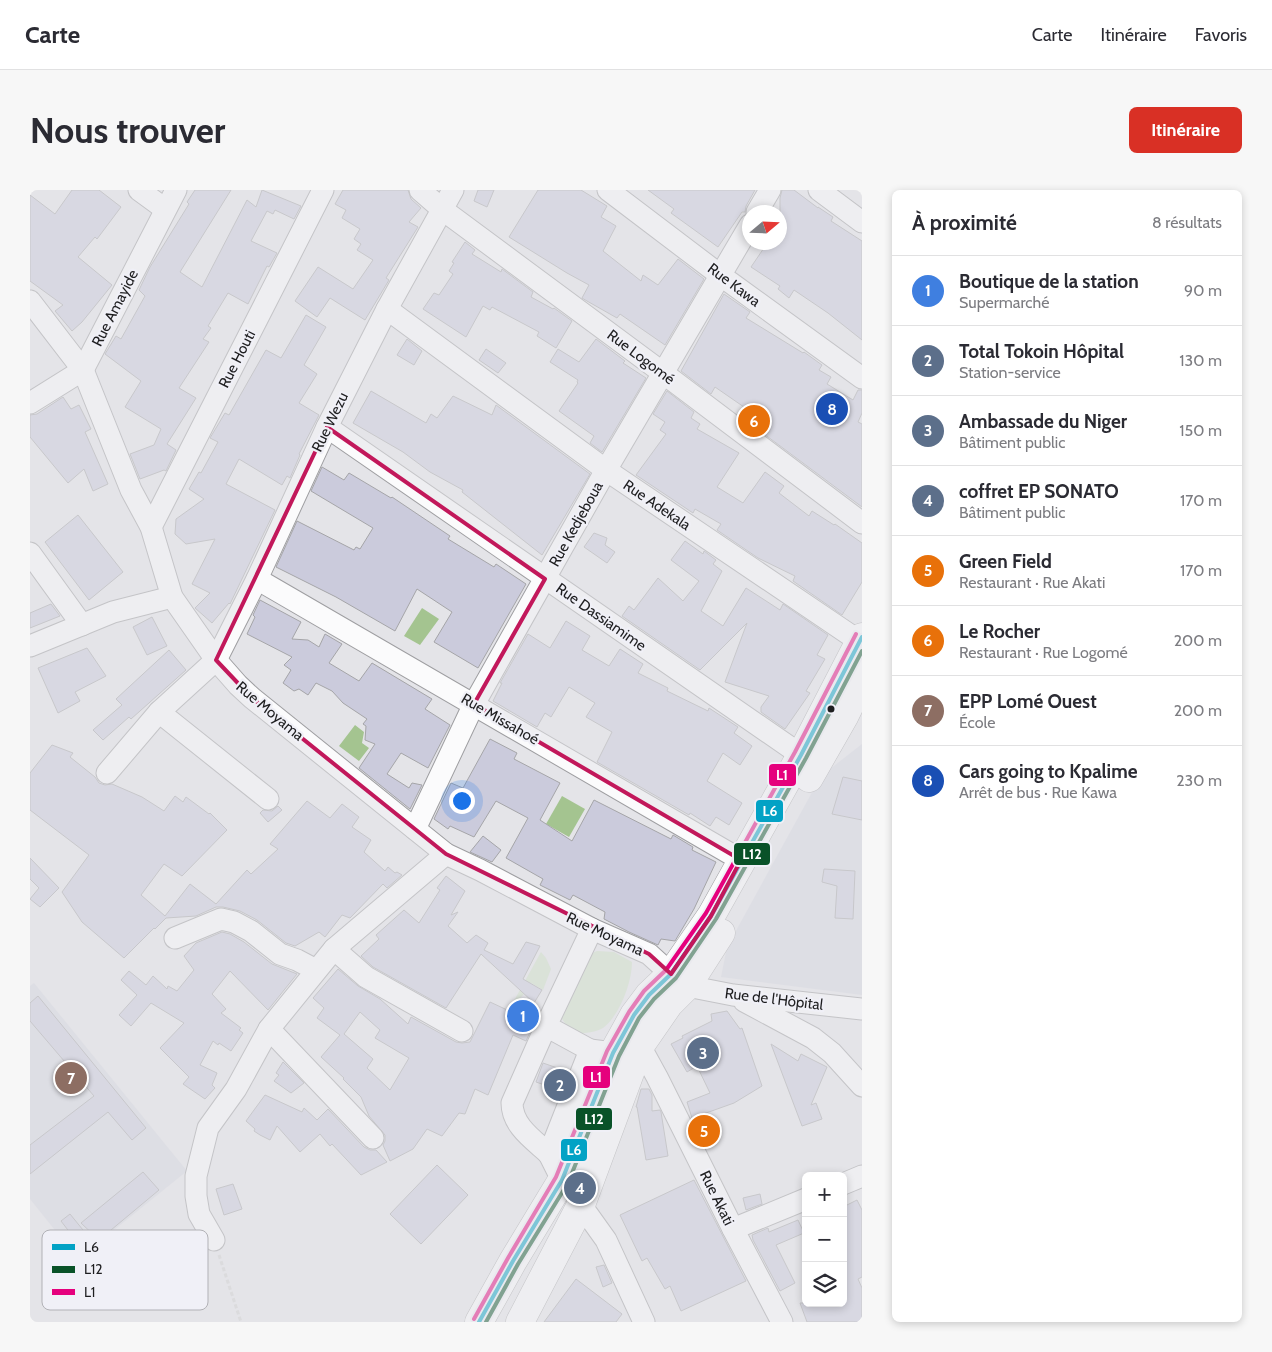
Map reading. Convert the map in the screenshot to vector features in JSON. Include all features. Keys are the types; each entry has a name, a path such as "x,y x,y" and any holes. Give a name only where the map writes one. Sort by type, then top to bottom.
{"highway":[{"path":"520,1322 581,1205 640,1046 669,1004 711,916 801,755 861,640"},
{"path":"479,1322 562,1180 602,1052 649,995 679,980 726,925 845,716 862,680"}],"street":[{"path":"139,190 165,209"},
{"name":"Rue Amayide","path":"83,370 176,190"},
{"name":"Rue Houti","path":"151,528 323,190"},
{"name":"Rue Logomé","path":"420,190 443,210 862,523"},
{"name":"Rue Wezu","path":"216,660 257,579 327,427 386,309 453,190"},
{"name":"Rue Kawa","path":"608,190 720,275 862,378"},
{"path":"761,205 770,190"},
{"path":"819,190 862,222"},
{"name":"Rue Kedjeboua","path":"415,829 474,704 606,470 742,238"},
{"name":"Rue Moyama","path":"30,301 83,370 131,490 151,528 172,597 216,660 238,685 446,854 592,929 649,954 679,980"},
{"name":"Rue Adekala","path":"386,309 606,470 861,640"},
{"path":"30,403 83,370"},
{"name":"Rue Dassiamime","path":"327,427 801,755"},
{"path":"30,553 82,625"},
{"name":"Rue Missahoé","path":"257,579 741,860"},
{"path":"30,646 113,612 172,597"},
{"path":"107,773 160,712 216,660"},
{"path":"160,712 268,799"},
{"path":"214,1240 199,1214 196,1196 196,1176 208,1128 236,1089 269,1029 334,949 446,854"},
{"path":"175,938 221,919 234,922 280,954 316,970"},
{"path":"562,1180 549,1154 516,1122 512,1103 592,929"},
{"path":"334,949 366,976 462,1031"},
{"name":"Rue de l'Hôpital","path":"679,980 733,995 862,1009"},
{"path":"733,995 813,1038 832,1053 862,1086"},
{"path":"546,1026 602,1052 549,1154"},
{"path":"269,1029 373,1138"},
{"name":"Rue Akati","path":"640,1046 782,1322"},
{"path":"847,1182 862,1176"},
{"path":"733,1229 802,1201"},
{"path":"581,1205 606,1240 644,1322"}],"path":[{"path":"214,1240 222,1270 241,1322"}],"highlighted area":[{"path":"327,427 545,579 474,704 741,860 711,916 671,974 649,954 446,854 252,698 216,660"}],"shaded area":[{"path":"422,608 439,619 420,645 404,636"},
{"path":"355,725 364,732 362,743 369,748 359,761 339,746"},
{"path":"862,744 862,995 721,977 727,947 821,776"},
{"path":"562,796 585,809 569,837 546,824"},
{"path":"597,951 614,952 632,962 630,979 620,1007 609,1022 603,1028 577,1034 570,1030 562,1019 559,1006 585,956"},
{"path":"541,952 551,969 543,990 531,983 524,994 510,1008"},
{"path":"34,983 187,1171 114,1230 55,1230 30,1199 30,986"}],"building":[{"path":"72,190 99,190 121,207 97,239 95,237 78,257 112,285 82,322 72,331 55,311 63,305 30,281 30,195 55,214"},
{"path":"195,190 231,190 180,272 202,287 247,200 256,207 262,190 301,206 294,219 275,210 273,214 267,211 251,241 277,253 269,267 267,266 248,304 228,293 208,326 211,328 203,339 209,342 179,388 196,398 167,444 176,450 166,471 164,470 140,479 130,454 154,445 161,429 125,407 141,381 105,354 116,336 121,339 145,296 139,290 150,267 189,204 187,202"},
{"path":"343,190 408,190 411,199 421,208 409,222 418,227 386,278 389,280 365,320 330,298 317,317 295,301 318,267 353,289 373,260 357,250 361,244 354,239 360,229 342,218 346,210 335,204"},
{"path":"478,190 494,190 487,207 474,201"},
{"path":"538,190 581,190 607,206 601,217 616,226 603,251 641,281 643,275 658,285 678,259 704,279 665,345 620,314 617,318 582,298 589,285 509,237"},
{"path":"648,190 755,190 747,205 742,205 742,212 718,247 671,213 674,209"},
{"path":"782,190 794,190 833,217 831,221 862,241 862,340 828,313 794,290 789,298 778,289 780,286 751,267 763,250 787,250 787,205 780,205"},
{"path":"465,242 475,250 472,254 501,272 502,269 533,292 531,297 554,308 572,321 556,348 537,336 539,332 492,307 490,310 483,306 466,337 423,309 434,293 439,295 453,274 449,271 454,263 452,262"},
{"path":"724,294 750,312 746,318 804,352 822,365 819,370 831,377 827,384 853,400 858,390 862,390 862,413 858,422 862,424 862,507 752,425 757,416 715,387 711,394 681,371"},
{"path":"306,315 326,327 304,365 317,374 299,403 319,415 299,454 290,478 287,476 282,485 239,459 226,484 275,510 230,604 212,623 195,608 210,593 192,584 215,539 186,544 175,534 176,519 204,499 189,489 199,472 201,473 218,442 210,438 225,413 229,415 266,350 281,358"},
{"path":"407,339 422,351 414,365 397,355"},
{"path":"596,339 625,361 623,363 646,378 602,452 590,443 594,436 559,411 578,383 578,380 550,362 558,349 579,362"},
{"path":"486,349 506,363 498,373 479,360"},
{"path":"371,391 426,423 431,414 437,418 453,396 492,415 496,405 590,474 542,555 462,492 463,490 430,472 403,452 353,423"},
{"path":"667,391 694,412 691,418 700,424 697,429 739,453 717,487 743,503 765,472 784,486 779,493 809,516 812,511 862,543 862,582 842,615 793,581 795,576 758,558 717,530 721,524 695,509 693,513 636,475 666,434 660,430 665,422 653,414"},
{"path":"63,397 71,409 79,405 91,429 85,432 108,484 93,491 84,469 68,483 30,437 30,415 37,414"},
{"path":"322,467 344,480 349,473 392,497 450,536 448,539 494,567 496,564 526,584 478,668 434,642 452,612 417,589 395,631 336,597 276,567 297,521 354,550 356,547 360,549 373,528 311,491"},
{"path":"78,515 123,572 89,600 45,542"},
{"path":"594,533 607,538 605,545 615,552 607,563 584,547"},
{"path":"685,541 703,554 704,551 716,560 713,564 722,571 701,611 723,626 746,588 780,610 783,604 828,635 817,655 825,659 806,691 810,693 785,729 761,712 761,707 769,696 725,682 747,623 700,670 622,616 629,606 634,610 658,578 683,601 699,581 671,560"},
{"path":"260,600 301,622 292,639 308,640 319,647 325,634 342,644 329,663 359,681 372,663 432,699 425,709 450,725 428,768 401,753 387,774 409,788 412,783 422,785 410,809 359,768 375,744 365,740 366,726 363,724 367,719 343,703 332,691 316,683 308,695 299,689 294,691 283,683 291,670 284,665 292,657 247,634"},
{"path":"51,604 60,616 30,628 30,613"},
{"path":"152,617 167,646 147,655 133,627"},
{"path":"566,621 590,636 582,650 609,666 620,649 643,664 638,673 668,688 667,691 708,711 709,708 738,727 734,733 752,746 740,765 723,753 707,781 742,803 729,825 716,817 710,826 597,762 612,732 586,717 595,703 569,687 551,717 545,713 537,727 493,701 502,683 500,683 528,634 550,648"},
{"path":"87,648 106,676 75,692 80,701 58,713 38,668"},
{"path":"169,650 186,670 131,719 129,717 103,740 93,730 122,705 116,699"},
{"path":"490,739 517,753 514,759 560,783 540,820 572,841 594,800 671,839 673,835 693,847 692,850 716,862 694,909 675,941 661,939 658,945 604,919 605,912 573,895 570,900 540,885 543,879 506,858 528,818 496,801 474,837 450,826 448,829 434,819 451,783 463,788"},
{"path":"52,745 73,753 70,757 95,777 99,783 105,785 112,784 142,797 164,811 175,796 183,802 186,797 210,813 227,830 182,876 164,864 141,895 165,916 190,884 216,904 247,870 251,874 278,849 270,844 307,801 330,818 342,804 359,817 352,827 371,840 364,852 385,871 388,867 395,873 397,872 402,875 387,888 383,884 350,918 342,915 325,937 319,932 295,946 286,943 257,920 240,911 216,907 196,916 166,918 124,958 82,922 62,892 89,855 30,810 30,773"},
{"path":"843,777 862,781 862,820 832,814"},
{"path":"278,806 282,810 268,822 260,813 263,810 272,811"},
{"path":"483,836 501,850 492,862 470,852"},
{"path":"30,858 59,888 40,907 30,899 39,888 30,879"},
{"path":"824,869 855,871 853,919 835,918 837,886 822,882"},
{"path":"446,876 465,891 451,915 458,912 448,926 467,943 476,935 488,943 484,950 513,964 526,942 540,946 523,979 542,990 534,1003 481,954 446,1008 373,967 361,956 379,939 376,935 404,910 419,923 440,890 437,888"},
{"path":"222,932 244,942 272,964 297,974 268,1010 230,971 212,994 226,1009 221,1013 241,1028 239,1030 243,1033 231,1051 213,1041 200,1065 217,1073 212,1085 215,1088 205,1099 183,1084 189,1077 160,1048 184,1023 151,1003 131,1026 119,1015 137,995 121,980 129,971 146,985 153,976 167,989 168,986 177,991 194,970 184,956 196,943"},
{"path":"338,969 358,986 380,999 408,1024 411,1017 456,1042 462,1043 470,1042 490,1002 518,1015 524,1002 540,1010 526,1041 513,1035 488,1095 475,1089 465,1114 459,1113 442,1136 427,1129 413,1149 390,1161 383,1145 385,1135 369,1116 361,1097 321,1057 340,1035 317,1018 324,1008 313,998","holes":["360,1012 380,1030 375,1038 409,1058 390,1090 367,1068 373,1059 344,1034"]},
{"path":"38,996 146,1128 132,1140 108,1112 30,1174 30,1145 94,1096 30,1021 30,1003"},
{"path":"727,1011 740,1029 742,1028 762,1086 734,1103 692,1118 687,1102 710,1093 697,1066 687,1072 671,1044 683,1038 682,1036 712,1021 711,1014"},
{"path":"771,1044 798,1061 801,1054 827,1067 811,1105 816,1103 822,1119 802,1126"},
{"path":"283,1062 304,1083 291,1093 274,1081 279,1075 276,1073"},
{"path":"543,1063 566,1071 559,1090 536,1082"},
{"path":"641,1089 649,1089 652,1095 652,1111 660,1110 661,1112 668,1156 646,1160 636,1107"},
{"path":"265,1095 302,1112 304,1108 317,1120 328,1109 364,1147 376,1150 387,1162 361,1175 320,1134 300,1152 277,1126 270,1140 260,1135 246,1121"},
{"path":"437,1165 468,1195 421,1244 390,1214"},
{"path":"143,1172 159,1190 111,1230 88,1230 81,1223"},
{"path":"694,1180 746,1281 681,1311 670,1286 665,1289 647,1258 642,1261 620,1215"},
{"path":"233,1184 242,1209 224,1215 216,1189"},
{"path":"760,1194 762,1204 746,1210 743,1198"},
{"path":"857,1200 862,1210 862,1277 858,1279 862,1288 862,1322 807,1322 800,1303 802,1303 802,1307 847,1307 847,1205"},
{"path":"70,1214 83,1230 68,1230 61,1221"},
{"path":"798,1220 802,1229 802,1234 776,1245 795,1283 780,1291 752,1235 768,1228 769,1232"},
{"path":"604,1265 612,1283 603,1287 596,1267"},
{"path":"576,1279 622,1314 616,1322 544,1322"}],"transit line":[{"name":"L1","path":"474,1319 556,1177 607,1051 629,1012 644,991 666,970 706,913 795,752 856,634"},
{"name":"L6","path":"479,1322 562,1180 613,1053 634,1015 649,995 671,974 711,916 801,755 862,637"},
{"name":"L12","path":"486,1322 518,1264 568,1183 619,1056 639,1018 654,999 676,978 716,919 806,758 862,651"}],"place":[{"name":"Cars going to Kpalime","path":"832,409"},
{"name":"Le Rocher","path":"754,421"},
{"name":"Boutique de la station","path":"523,1016"},
{"name":"Ambassade du Niger","path":"703,1053"},
{"name":"EPP Lomé Ouest","path":"71,1078"},
{"name":"Total Tokoin Hôpital","path":"560,1085"},
{"name":"Green Field","path":"704,1131"},
{"name":"coffret EP SONATO","path":"580,1188"}]}
